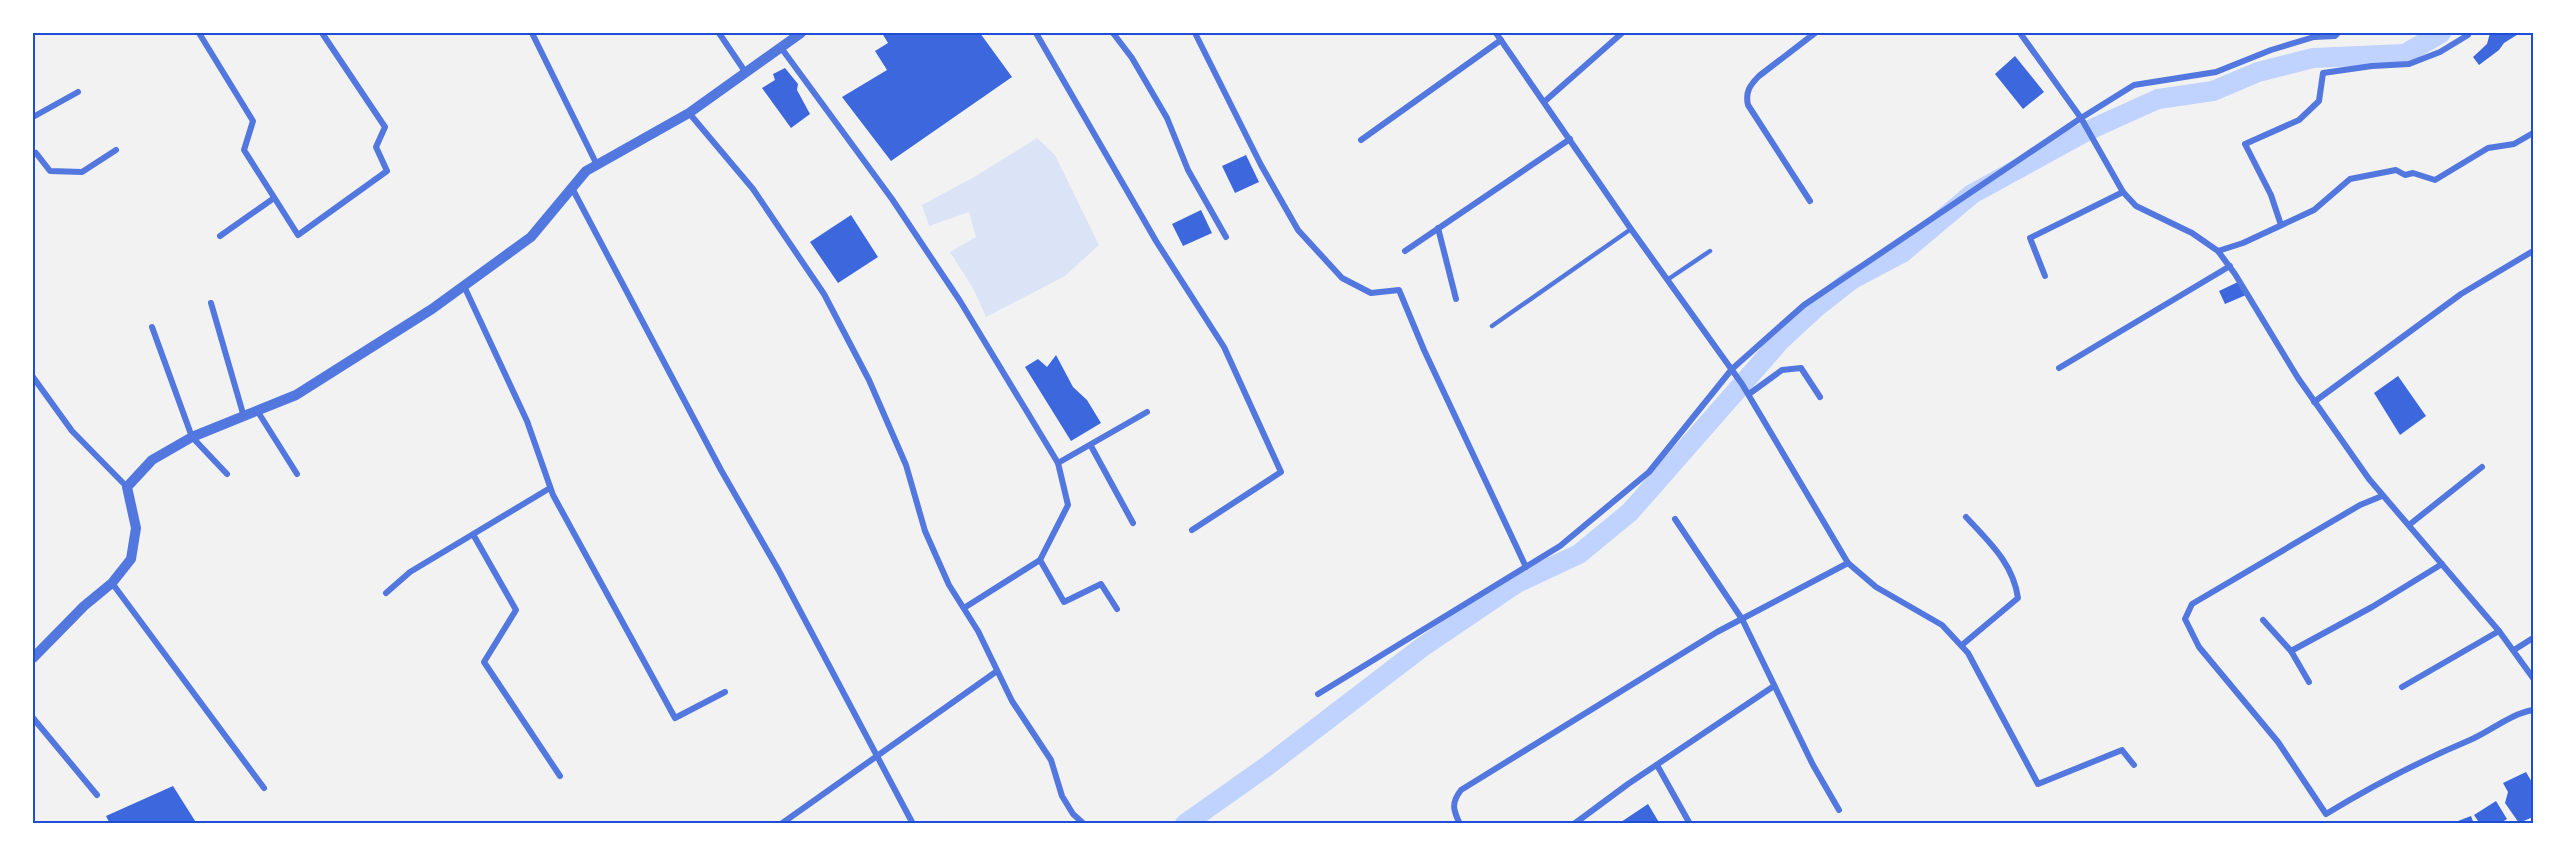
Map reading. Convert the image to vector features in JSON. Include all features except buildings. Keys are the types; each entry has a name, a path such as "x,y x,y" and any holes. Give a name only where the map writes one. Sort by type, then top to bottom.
{"street":[{"path":"199,33 253,121 244,150 298,235 387,171 376,147 386,127 322,33"},
{"path":"532,33 597,165"},
{"path":"719,33 747,74"},
{"path":"127,487 152,460 192,437 258,412 335,372 464,286 531,237 586,171 689,113 782,49 801,33"},
{"path":"1035,33 1156,241 1224,347 1281,472 1192,530"},
{"path":"1113,33 1132,58 1167,118 1188,170 1226,237"},
{"path":"1195,33 1261,165 1298,230 1342,278 1371,293 1399,290 1424,350 1526,567"},
{"path":"1497,33 1631,229 1749,394 1848,563 1884,593 1942,625 1962,645 2038,784 2122,750 2134,765"},
{"path":"1544,102 1622,33"},
{"path":"1810,201 1748,105 1746,95 1751,84 1759,76 1815,33"},
{"path":"2020,33 2081,118 2101,157 2123,192 2136,206 2192,233 2218,251 2230,266 2314,402 2382,496 2514,650 2533,678"},
{"path":"1318,694 1560,546 1649,472 1732,369 1804,305 2081,118 2134,85 2216,72 2271,50 2314,38 2335,36 2338,33"},
{"path":"2282,225 2271,195 2245,144 2299,120 2319,101 2323,73 2409,64 2440,52 2468,35"},
{"path":"1361,140 1501,40"},
{"path":"782,49 892,199 942,273 1058,464 1068,505 1040,560 964,608"},
{"path":"33,117 78,92"},
{"path":"689,113 753,189 824,294 870,380 906,465 925,531 949,585 964,608 1012,701 1051,760 1062,796 1073,814 1084,824"},
{"path":"2218,251 2243,243 2314,210 2350,179 2396,170 2405,175 2413,172 2435,180 2488,148 2514,144 2533,133"},
{"path":"1406,251 1570,139"},
{"path":"34,151 50,171 82,172 116,150"},
{"path":"572,188 721,470 779,571 913,824"},
{"path":"2044,276 2030,238 2123,192"},
{"path":"220,236 274,198"},
{"path":"1438,228 1456,299"},
{"path":"2314,402 2460,294 2533,251"},
{"path":"2059,368 2230,266"},
{"path":"464,286 527,421 550,488 675,718 725,692"},
{"path":"211,303 244,417"},
{"path":"152,327 192,437 227,474"},
{"path":"1749,394 1782,370 1801,369 1820,397"},
{"path":"33,377 72,431 127,487 136,528 131,559 112,583 84,606 33,658"},
{"path":"258,412 297,474"},
{"path":"1058,464 1147,412"},
{"path":"1091,446 1133,523"},
{"path":"2409,525 2482,467"},
{"path":"386,593 410,572 474,536 550,488"},
{"path":"2382,496 2360,505 2192,604 2185,619 2199,648 2278,742 2326,814 2434,754 2471,739 2523,712 2533,710"},
{"path":"1962,645 2018,598 2016,584 2004,558 1966,517"},
{"path":"1676,519 1742,619 1813,765 1839,810"},
{"path":"474,536 516,610 484,662 560,776"},
{"path":"1040,560 1064,602 1101,584 1117,609"},
{"path":"1460,824 1453,809 1454,798 1461,790 1588,710 1742,619 1848,563"},
{"path":"2291,651 2372,608 2442,564"},
{"path":"112,583 264,788"},
{"path":"2263,620 2291,651 2309,681"},
{"path":"2402,687 2499,632"},
{"path":"2514,650 2533,638"},
{"path":"781,824 997,671"},
{"path":"1574,824 1774,686"},
{"path":"33,718 97,795"},
{"path":"1657,765 1690,824"}],"lane":[{"path":"1492,326 1631,229"},
{"path":"1667,280 1710,251"}],"shaded area":[{"path":"1037,138 1055,155 1099,245 1065,276 986,317 974,290 950,252 976,237 969,212 929,226 922,205 976,176"}],"waterway":[{"path":"1185,824 1267,766 1421,648 1517,583 1579,554 1630,512 1780,341 1819,305 1851,280 1902,253 1972,194 2087,131 2158,99 2213,91 2258,72 2313,58 2405,54 2441,33"}]}
